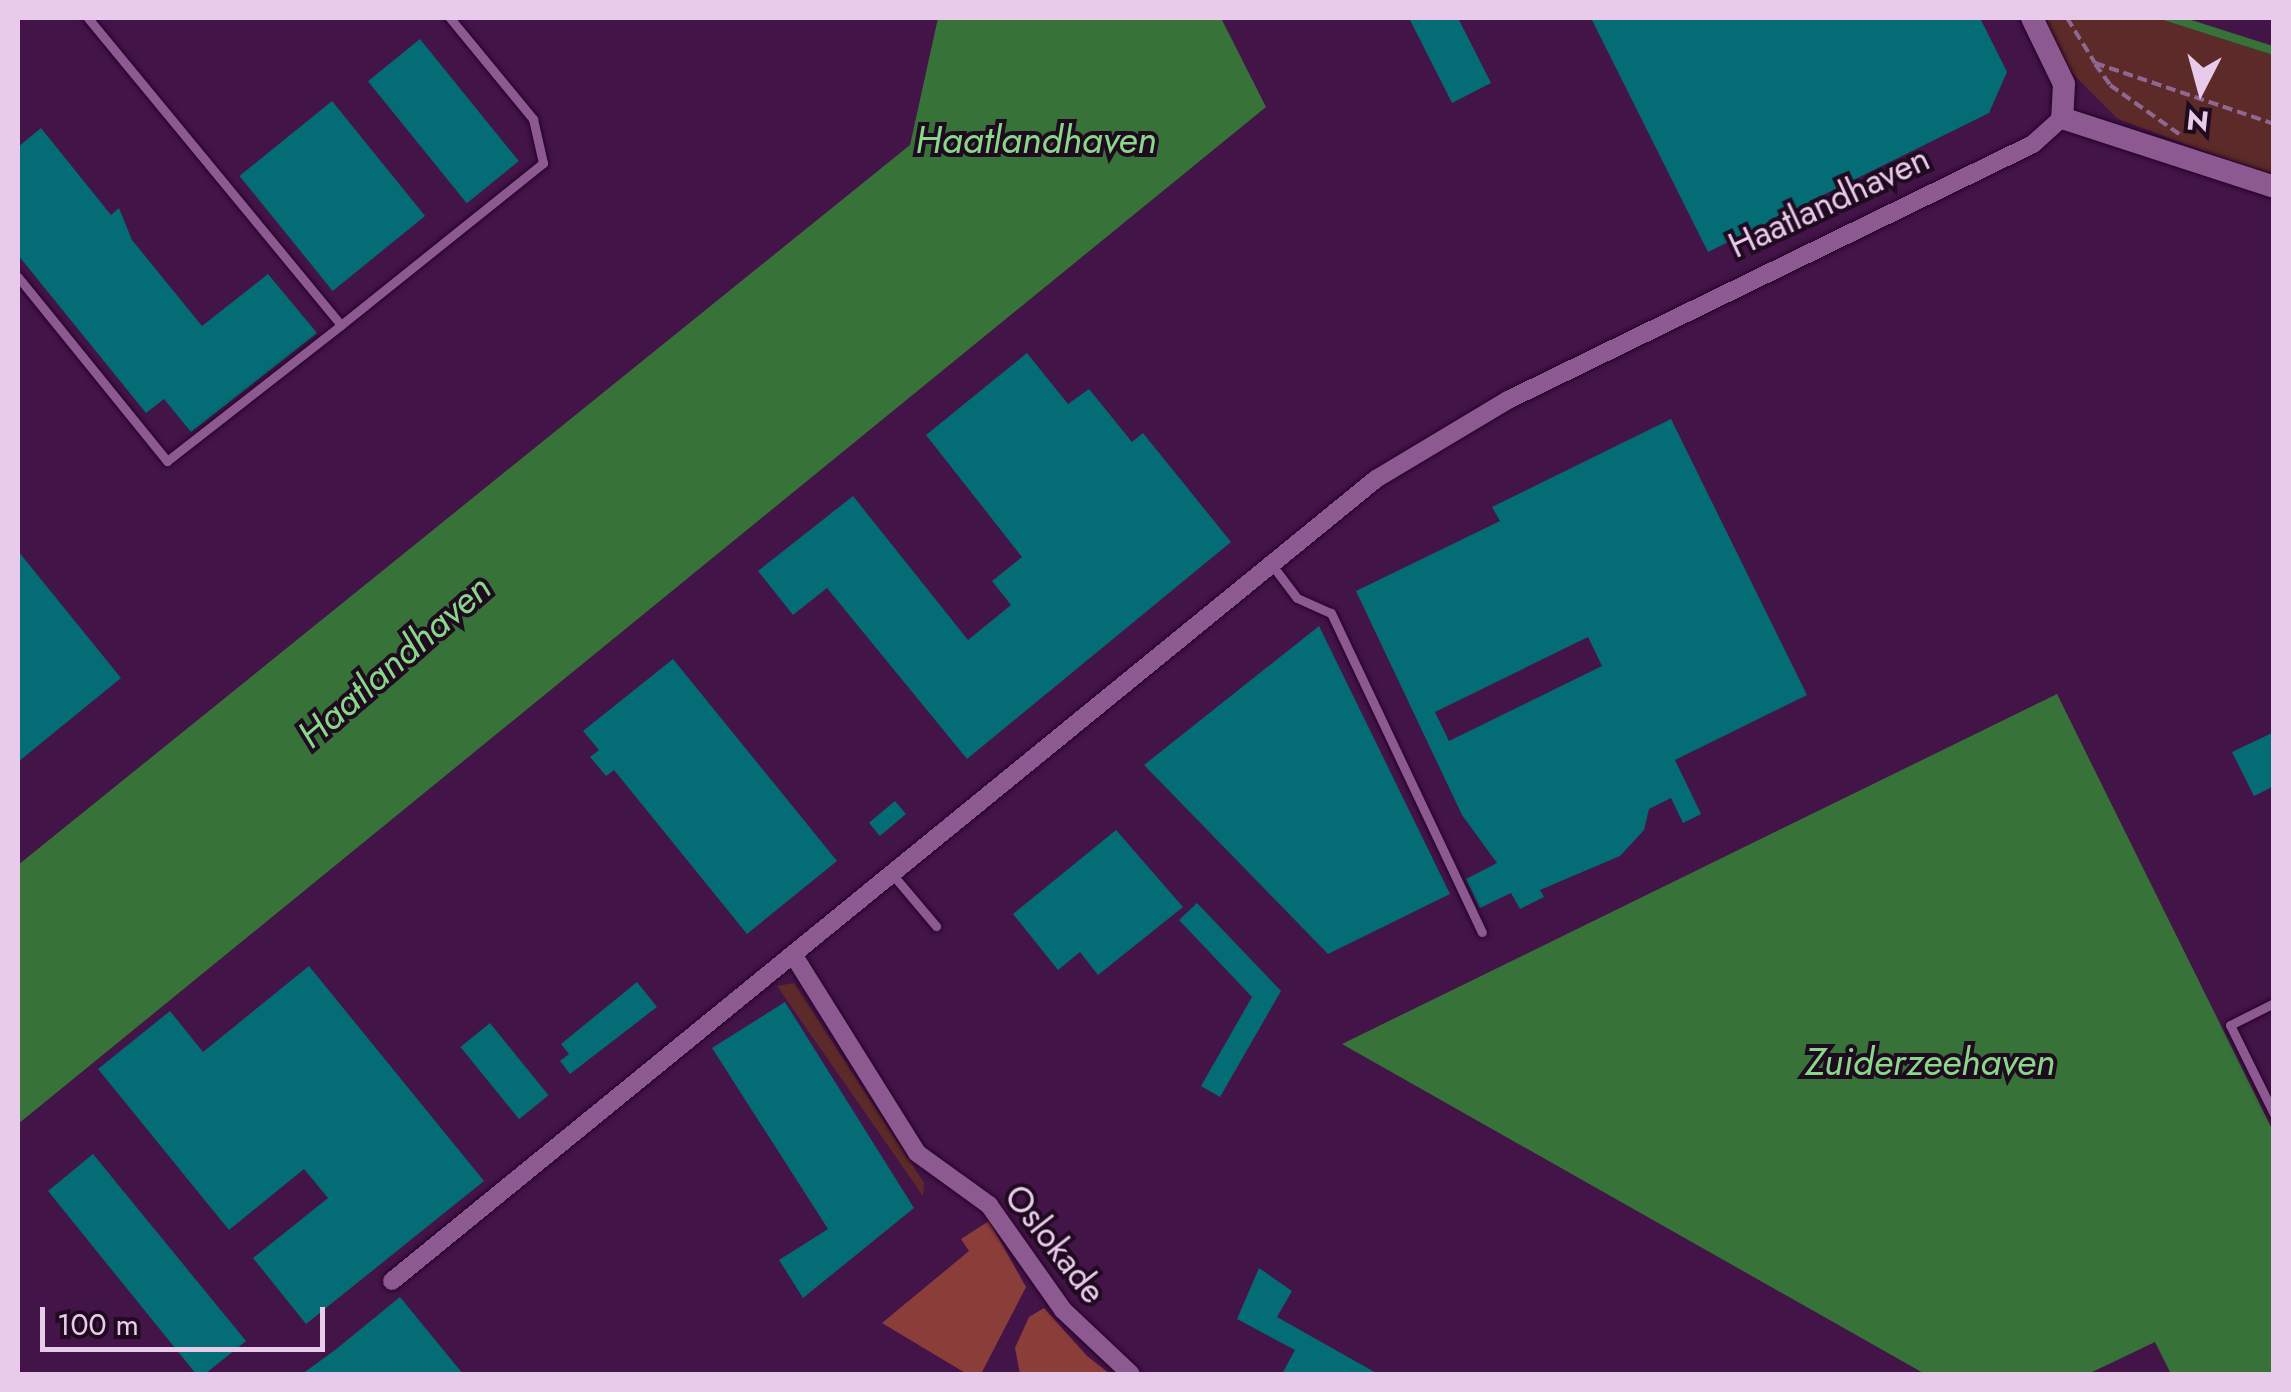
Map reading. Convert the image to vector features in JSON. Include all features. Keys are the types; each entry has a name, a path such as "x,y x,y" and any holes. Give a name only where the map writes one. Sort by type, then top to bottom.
{"street":[{"path":"2032,18 2064,84 2062,118 2274,187"},
{"name":"Haatlandhaven","path":"392,1281 1272,565 1442,434 2033,144 2062,118"},
{"name":"Oslokade","path":"794,956 917,1153 989,1205 1063,1310 1131,1374"}],"lane":[{"path":"88,18 340,325"},
{"path":"18,277 167,461 543,163 533,119 450,18"},
{"path":"1272,565 1296,598 1332,613 1482,932"},
{"path":"893,875 936,926"},
{"path":"2274,1003 2230,1024 2274,1114"}],"path":[{"path":"2067,18 2110,85 2206,153 2213,168"},
{"path":"2095,64 2274,124"}],"shaded area":[{"path":"2043,18 2157,18 2273,55 2273,177 2118,119 2069,70"},
{"path":"794,983 924,1183 923,1196 777,986"},
{"path":"989,1221 1026,1287 981,1374 967,1374 882,1323 969,1251 961,1239"},
{"path":"1044,1308 1087,1356 1110,1374 1020,1374 1015,1348 1029,1317"}],"water":[{"name":"Haatlandhaven","path":"938,18 1221,18 1266,107 18,1124 18,865 910,145"},
{"path":"2157,18 2185,18 2273,46 2273,55"},
{"name":"Zuiderzeehaven","path":"2057,694 2273,1131 2273,1374 2171,1374 2155,1342 2088,1374 1925,1374 1342,1044"}],"building":[{"path":"1409,18 1458,18 1491,83 1452,103"},
{"path":"1591,18 1980,18 2007,72 1989,113 1708,252"},
{"path":"420,39 519,161 467,203 368,81"},
{"path":"332,101 425,216 333,291 240,176"},
{"path":"41,128 111,215 119,208 132,240 202,326 268,274 317,333 191,432 164,399 146,413 18,255 18,147"},
{"path":"1027,353 1068,404 1089,389 1132,442 1143,433 1231,542 967,759 827,588 793,615 758,571 853,496 968,640 1011,605 992,581 1022,557 926,435"},
{"path":"1671,419 1807,695 1675,760 1701,814 1683,823 1671,798 1649,809 1644,830 1620,856 1540,890 1544,897 1520,909 1511,893 1480,908 1466,879 1497,863 1462,815 1356,591 1500,521 1492,507","holes":["1588,637 1602,666 1449,741 1435,712"]},
{"path":"18,551 121,678 18,762"},
{"path":"1319,626 1450,894 1328,954 1144,765"},
{"path":"673,659 837,861 747,934 614,770 606,776 590,757 599,750 583,731"},
{"path":"2274,732 2274,786 2254,796 2232,752"},
{"path":"895,801 906,814 880,836 869,823"},
{"path":"1116,830 1183,907 1098,975 1080,952 1058,970 1013,914"},
{"path":"1197,903 1281,991 1220,1097 1201,1086 1252,997 1179,920"},
{"path":"309,966 484,1181 306,1324 253,1258 328,1198 304,1169 229,1230 98,1069 170,1011 203,1052"},
{"path":"637,982 657,1007 570,1074 560,1061 569,1054 561,1044"},
{"path":"785,1002 914,1208 803,1298 779,1260 828,1229 712,1048"},
{"path":"490,1023 549,1095 519,1119 460,1047"},
{"path":"93,1154 246,1341 205,1374 196,1374 48,1191"},
{"path":"1259,1268 1292,1291 1277,1317 1378,1374 1282,1374 1295,1350 1237,1319"},
{"path":"400,1297 463,1374 302,1374 335,1350"}]}
